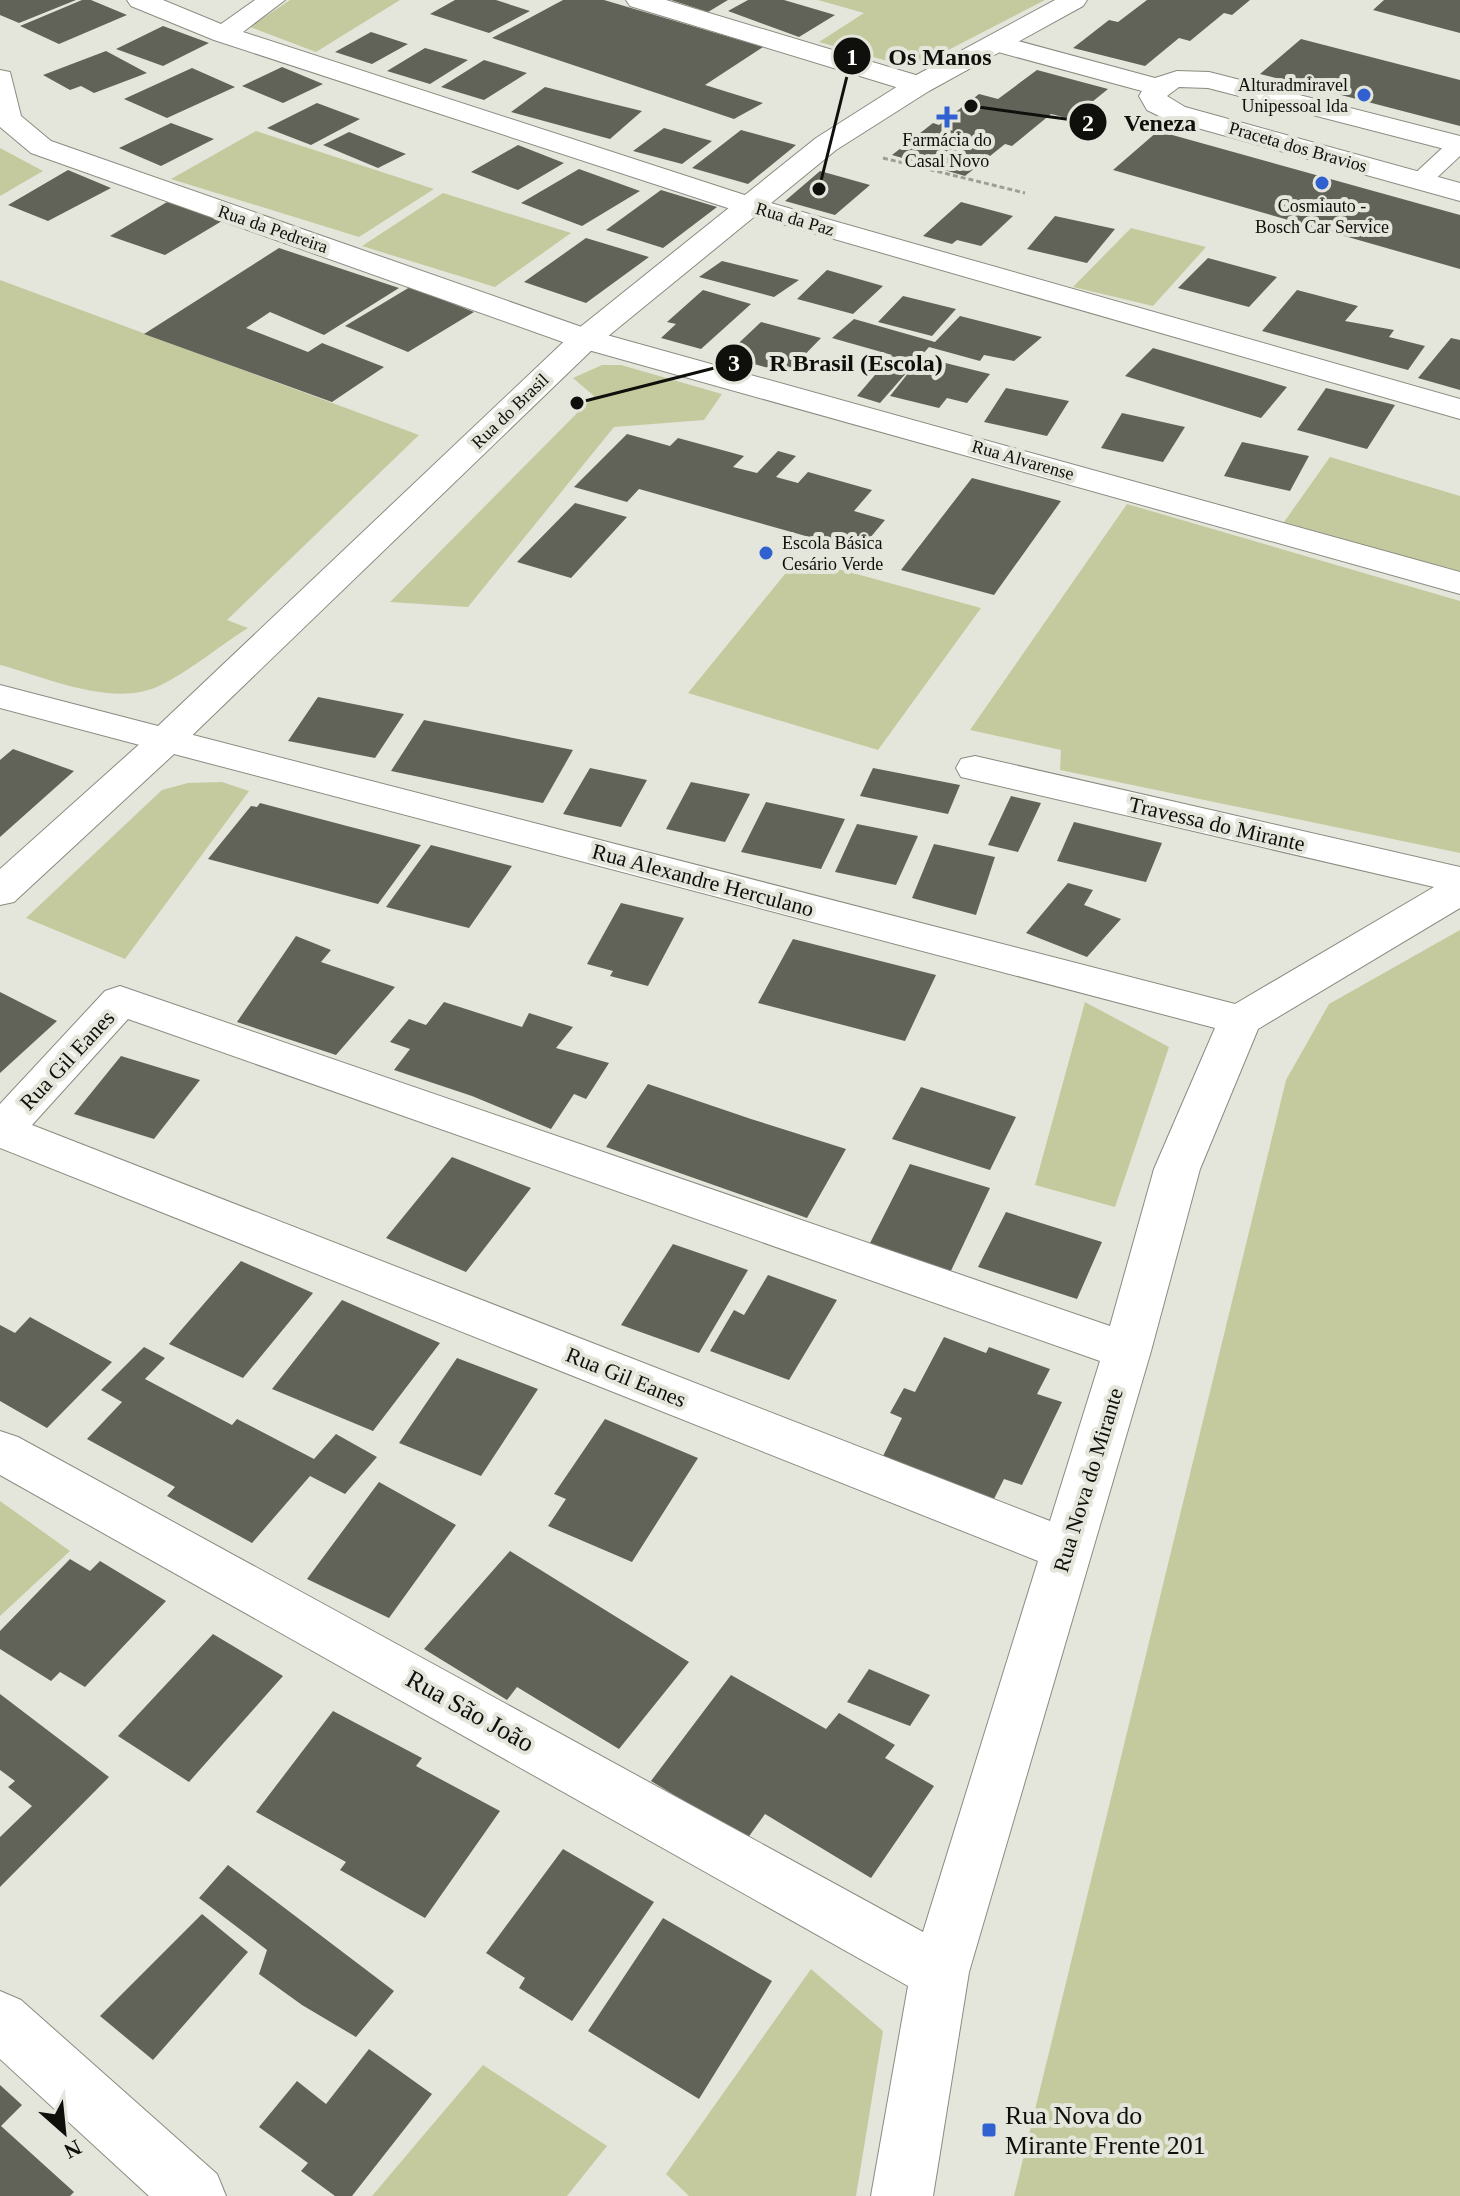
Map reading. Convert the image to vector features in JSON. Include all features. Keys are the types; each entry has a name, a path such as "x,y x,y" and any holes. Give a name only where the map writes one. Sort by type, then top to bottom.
{"street":[{"name":"Rua da Paz","path":"140,0 223,34 750,206 1460,409"},
{"path":"223,34 272,0"},
{"path":"639,0 919,85"},
{"name":"Rua do Brasil","path":"0,892 166,740 585,339 826,144 919,85 1074,0"},
{"name":"Praceta dos Bravios","path":"996,43 1158,87"},
{"name":"Rua da Pedreira","path":"0,78 8,119 41,147 585,339"},
{"name":"Praceta dos Bravios","path":"1460,145 1209,80 1179,79 1158,87 1153,93 1155,102 1175,113 1460,192"},
{"name":"Rua Alvarense","path":"585,339 1460,583"},
{"name":"Rua Alexandre Herculano","path":"0,696 1240,1020"},
{"name":"Travessa do Mirante","path":"975,768 1460,880"},
{"path":"1240,1020 1460,890"},
{"name":"Rua Gil Eanes","path":"1067,1550 1,1131 120,1001 1127,1351"},
{"name":"Rua Nova do Mirante","path":"902,2196 940,1972 1127,1351 1177,1169 1240,1020"},
{"name":"Rua São João","path":"0,1451 940,1972"},
{"path":"0,2020 195,2196"}],"lane":[{"path":"1420,181 1460,145"}],"path":[{"path":"826,144 1025,193"}],"green space":[{"path":"290,0 400,0 316,52 250,27"},
{"path":"818,0 1045,0 927,61 902,65 819,42 864,13"},
{"path":"256,131 434,189 359,237 171,179"},
{"path":"0,148 43,171 0,196"},
{"path":"443,193 571,233 495,287 362,246"},
{"path":"1131,228 1206,247 1153,306 1073,287"},
{"path":"0,280 419,435 227,620 248,628 171,680 141,692 121,694 58,683 0,665"},
{"path":"602,365 621,365 722,394 704,420 614,427 468,607 390,602 594,396 573,378"},
{"path":"1330,457 1460,496 1460,571 1282,525"},
{"path":"1127,504 1460,601 1460,853 1060,770 1061,750 970,730"},
{"path":"798,558 981,608 878,750 688,693"},
{"path":"222,782 249,791 125,959 26,918 162,790 188,783"},
{"path":"1460,930 1460,2196 1014,2196 1286,1080 1329,1004"},
{"path":"1085,1002 1169,1047 1115,1207 1035,1185"},
{"path":"0,1501 70,1551 0,1616"},
{"path":"811,1969 883,2031 856,2196 689,2196 666,2174"},
{"path":"483,2065 607,2146 567,2196 372,2196"}],"building":[{"path":"0,0 76,0 19,23 0,15"},
{"path":"82,0 91,0 127,15 59,44 20,26"},
{"path":"455,0 496,0 530,11 489,33 430,14"},
{"path":"563,0 604,0 763,47 705,85 763,103 734,119 492,38"},
{"path":"671,0 728,0 708,12"},
{"path":"748,0 784,0 835,15 799,37 728,11"},
{"path":"1147,0 1250,0 1232,15 1224,13 1190,41 1179,38 1145,66 1073,48 1109,20 1118,22"},
{"path":"1384,0 1460,0 1460,33 1373,10"},
{"path":"163,26 209,43 163,66 116,49"},
{"path":"371,32 408,44 372,64 335,52"},
{"path":"1301,39 1460,80 1460,126 1260,74"},
{"path":"425,48 468,60 430,84 387,71"},
{"path":"106,51 147,73 94,93 81,86 70,90 43,75"},
{"path":"484,60 527,73 484,100 441,87"},
{"path":"282,67 323,84 283,103 242,86"},
{"path":"192,68 235,87 167,118 124,99"},
{"path":"1037,70 1108,89 1071,119 1051,114 1012,146 1005,144 965,176 892,155 933,123 939,125 979,94 998,99"},
{"path":"545,87 642,111 610,139 511,112"},
{"path":"317,103 360,119 311,145 267,128"},
{"path":"171,123 214,139 161,166 119,148"},
{"path":"664,128 712,141 682,164 633,151"},
{"path":"741,130 796,145 748,184 692,168"},
{"path":"1158,131 1460,215 1460,269 1113,170"},
{"path":"349,132 406,154 378,168 323,145"},
{"path":"518,145 564,163 518,190 471,172"},
{"path":"579,169 640,191 582,226 521,203"},
{"path":"68,170 111,188 48,221 8,205"},
{"path":"820,171 870,185 835,215 785,201"},
{"path":"661,190 717,207 663,248 606,230"},
{"path":"167,202 222,221 165,255 110,236"},
{"path":"961,202 1013,216 981,246 957,240 952,244 923,236"},
{"path":"1055,216 1115,229 1087,263 1027,249"},
{"path":"586,238 649,257 586,303 524,282"},
{"path":"279,248 399,288 324,335 270,312 246,328 308,352 322,343 384,367 332,402 144,334"},
{"path":"1208,258 1277,277 1249,307 1178,288"},
{"path":"722,261 799,280 774,297 699,277"},
{"path":"827,270 883,286 853,314 797,299"},
{"path":"410,287 474,312 408,352 345,326"},
{"path":"703,290 751,304 701,349 661,338 676,324 667,322"},
{"path":"1297,290 1358,306 1345,321 1394,330 1389,337 1425,346 1408,370 1262,331"},
{"path":"903,296 956,309 932,336 878,322"},
{"path":"960,316 1042,337 1014,361 984,355 980,361 929,347 880,403 857,396 892,355 832,338 854,319 935,342"},
{"path":"761,322 821,338 787,373 725,356"},
{"path":"1451,338 1460,340 1460,390 1418,378"},
{"path":"1153,348 1287,387 1261,418 1125,376"},
{"path":"921,357 990,374 967,403 947,398 939,408 890,396"},
{"path":"1006,388 1069,401 1047,436 984,422"},
{"path":"1326,388 1395,405 1367,449 1297,430"},
{"path":"1122,413 1185,427 1163,462 1101,448"},
{"path":"627,434 670,446 678,438 744,456 733,467 757,473 778,451 796,456 776,477 798,483 808,472 872,490 854,511 885,520 859,551 639,489 627,502 574,487"},
{"path":"1242,442 1309,456 1290,491 1224,476"},
{"path":"972,478 1061,501 994,595 901,570"},
{"path":"575,503 627,517 571,578 517,562"},
{"path":"318,697 404,714 375,758 288,741"},
{"path":"424,720 573,750 543,803 391,771"},
{"path":"13,749 74,771 0,837 0,760"},
{"path":"590,768 647,780 621,827 563,814"},
{"path":"873,768 960,785 948,814 860,796"},
{"path":"691,782 750,794 725,842 666,829"},
{"path":"1011,796 1041,803 1018,852 988,845"},
{"path":"766,802 845,819 821,869 741,852"},
{"path":"260,803 421,845 378,904 208,859 251,806 257,807"},
{"path":"1074,822 1162,843 1146,882 1057,861"},
{"path":"857,824 918,836 896,885 835,872"},
{"path":"934,844 995,857 976,915 912,898"},
{"path":"431,845 512,866 469,928 386,907"},
{"path":"1068,883 1093,890 1084,905 1121,919 1087,957 1026,933"},
{"path":"621,903 684,918 648,986 610,976 613,971 587,964"},
{"path":"296,936 331,950 321,962 395,987 336,1055 237,1022"},
{"path":"793,939 936,975 905,1041 758,1003"},
{"path":"0,992 57,1021 0,1073"},
{"path":"444,1002 522,1027 529,1013 573,1027 556,1048 609,1063 586,1099 574,1094 551,1129 472,1096 394,1070 410,1049 390,1042 409,1019 426,1025"},
{"path":"121,1056 200,1080 154,1139 74,1114"},
{"path":"648,1084 846,1149 807,1218 606,1147"},
{"path":"921,1087 1016,1117 990,1170 892,1139"},
{"path":"452,1157 531,1188 466,1272 386,1238"},
{"path":"910,1164 990,1188 949,1275 867,1249"},
{"path":"1006,1212 1102,1242 1077,1299 978,1267"},
{"path":"673,1244 748,1270 699,1353 621,1325"},
{"path":"241,1261 313,1293 243,1378 169,1344"},
{"path":"768,1275 837,1300 789,1380 710,1351 734,1310 744,1315"},
{"path":"342,1300 440,1343 373,1431 272,1389"},
{"path":"30,1317 112,1362 47,1428 0,1401 0,1325 15,1333"},
{"path":"944,1337 986,1353 989,1347 1050,1369 1037,1394 1062,1402 1022,1485 1004,1479 991,1505 882,1458 902,1418 890,1413 904,1388 915,1392"},
{"path":"144,1347 165,1358 145,1379 232,1425 237,1419 314,1459 336,1434 377,1457 345,1494 310,1476 252,1543 167,1496 175,1487 87,1439 122,1402 101,1390"},
{"path":"457,1358 538,1389 481,1476 399,1443"},
{"path":"605,1419 698,1458 632,1562 548,1526 566,1499 554,1494"},
{"path":"379,1482 456,1525 389,1618 307,1579"},
{"path":"510,1551 689,1662 619,1749 517,1687 507,1700 424,1649"},
{"path":"70,1559 90,1571 100,1561 166,1601 85,1687 60,1672 51,1681 0,1649 0,1631"},
{"path":"213,1634 283,1676 189,1782 118,1736"},
{"path":"869,1669 930,1695 910,1726 847,1702"},
{"path":"731,1675 826,1729 839,1713 895,1745 885,1758 934,1786 871,1878 765,1814 747,1839 651,1781"},
{"path":"0,1694 109,1777 0,1887 0,1837 32,1806 8,1787 15,1781 0,1770"},
{"path":"333,1711 422,1758 416,1766 500,1811 425,1918 340,1870 346,1862 256,1812"},
{"path":"563,1849 654,1902 572,2021 519,1988 525,1978 486,1953"},
{"path":"228,1865 394,1991 356,2037 302,2005 259,1974 267,1950 199,1898"},
{"path":"202,1914 248,1952 153,2060 100,2016"},
{"path":"663,1918 772,1981 699,2099 588,2031"},
{"path":"369,2049 432,2094 352,2196 335,2196 301,2171 308,2163 259,2127 297,2081 326,2104"},
{"path":"0,2085 22,2105 1,2126 74,2192 70,2196 0,2196"}],"place":[{"name":"Alturadmiravel Unipessoal lda","path":"1364,95"},
{"name":"Veneza","path":"971,106"},
{"name":"Farmácia do Casal Novo","path":"947,117"},
{"name":"Cosmiauto - Bosch Car Service","path":"1322,183"},
{"name":"Os Manos","path":"819,189"},
{"name":"R Brasil (Escola)","path":"577,403"},
{"name":"Escola Básica Cesário Verde","path":"766,553"},
{"name":"Rua Nova do Mirante Frente 201","path":"989,2130"}]}
